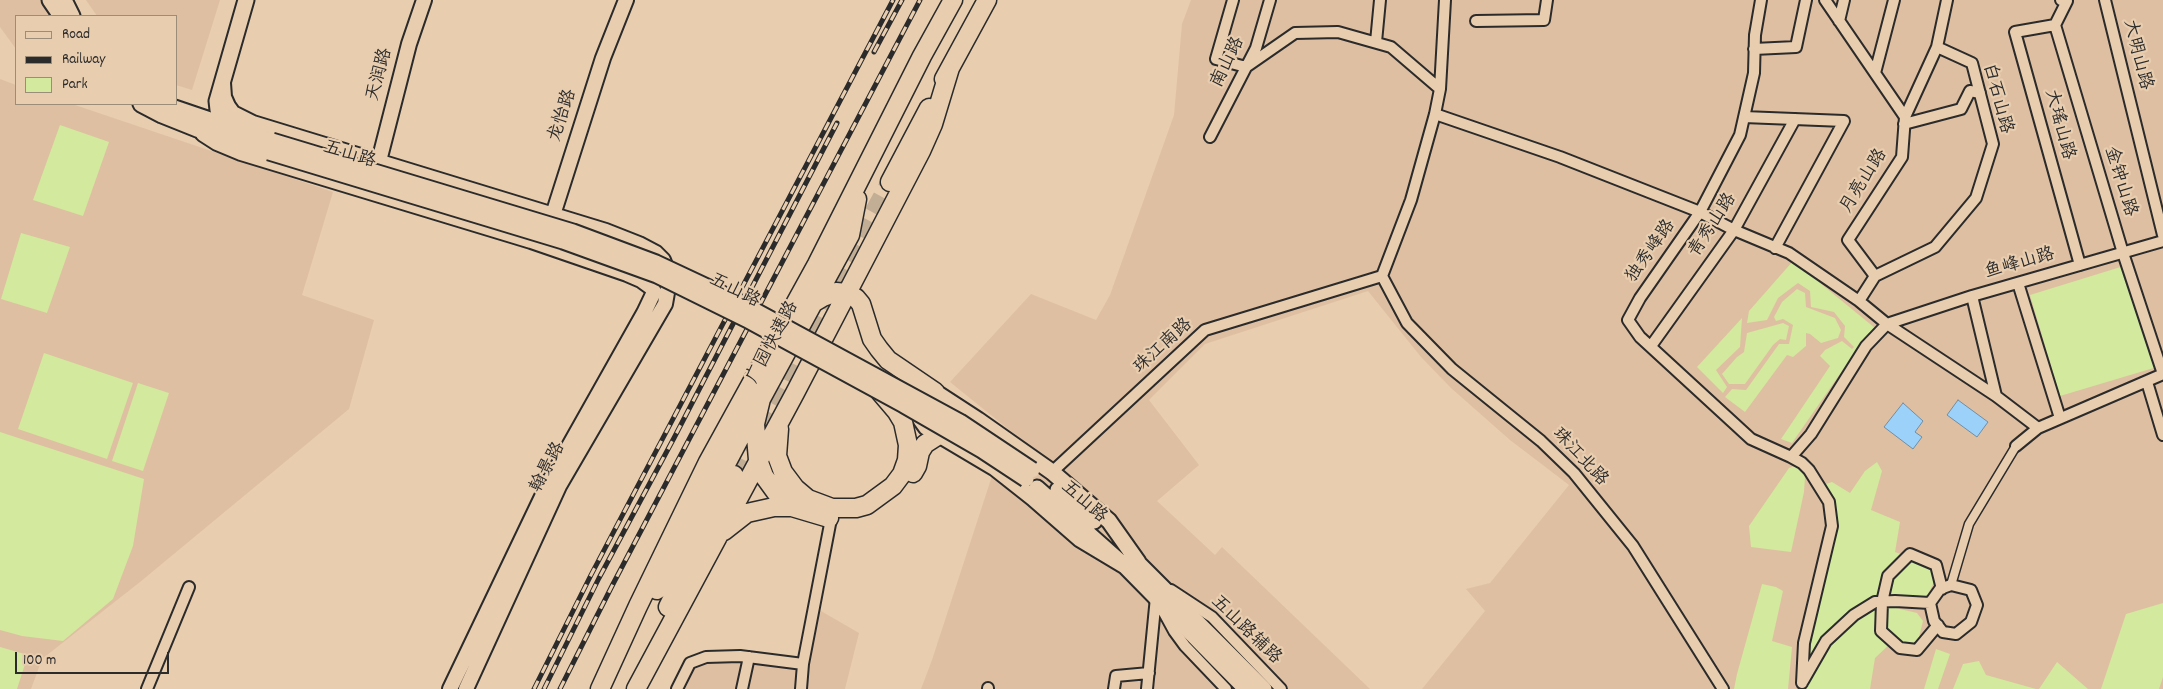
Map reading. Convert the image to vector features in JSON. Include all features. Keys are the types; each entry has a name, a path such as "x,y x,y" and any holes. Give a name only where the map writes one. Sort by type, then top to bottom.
{"highway":[{"name":"广园快速路","path":"600,689 708,462 861,179 922,56 953,0"},
{"path":"890,182 987,0"},
{"path":"636,689 847,293 934,124 950,68"},
{"path":"612,662 679,553 760,399 850,236 861,179"},
{"path":"813,304 823,297 836,292 847,293 856,298 861,304 872,338 888,360 935,392"},
{"path":"782,416 776,444 777,456 783,472 795,488 808,500 832,508 856,508 867,505 894,486 902,474 907,460 908,444 903,422 880,392"},
{"path":"760,399 755,424 758,460 764,476 772,488 792,507"},
{"path":"709,552 728,527 747,512 774,507 792,507 831,519 844,519 869,513 897,495 909,482 917,466 920,452 925,444 939,435"},
{"path":"630,689 680,579 734,475"}],"main road":[{"path":"50,0 60,15"},
{"path":"64,0 72,15"},
{"path":"235,128 218,110 216,102 246,0"},
{"name":"五山路","path":"143,105 196,129 271,146 573,232 656,263 737,301 953,418 987,438 1029,474"},
{"name":"五山路","path":"166,105 235,128 271,146 623,261 712,301 1029,474 1069,499 1157,590 1246,689"},
{"path":"935,392 1052,472 1108,521 1132,564 1080,539 995,468 926,427 921,420 922,411 935,392"},
{"name":"五山路","path":"1157,590 1264,689"}],"street":[{"name":"天润路","path":"379,161 409,44 424,0"},
{"name":"龙怡路","path":"544,246 602,58 626,0"},
{"path":"1233,0 1216,59 1246,67 1295,33 1338,32 1392,47 1440,89"},
{"name":"南山路","path":"1210,137 1256,48 1270,0"},
{"path":"1376,42 1380,0"},
{"path":"1382,276 1411,200 1435,114 1440,89 1445,0"},
{"path":"1476,21 1544,20 1547,0"},
{"name":"独秀峰路","path":"1761,0 1755,35 1754,73 1740,135 1700,212 1640,298 1628,320 1640,337 1751,439 1802,463 1809,470 1829,502 1832,526 1804,643 1801,686"},
{"path":"1754,49 1796,47 1806,0"},
{"path":"1825,0 1875,72 1905,121"},
{"path":"1839,21 1844,0"},
{"path":"1875,72 1894,0"},
{"path":"1905,121 1937,47 1947,0"},
{"path":"2054,26 2067,0 2061,0"},
{"name":"大明山路","path":"2106,0 2163,235"},
{"name":"金钟山路","path":"2054,26 2123,253 2163,374"},
{"name":"大瑶山路","path":"2054,26 2016,32 2080,265"},
{"name":"白石山路","path":"1858,301 1875,276 1935,247 1976,198 1993,144 1972,63 1937,47"},
{"path":"223,77 224,98 228,106 233,113 253,123 553,213"},
{"path":"1905,121 1961,109 1970,91 1980,93"},
{"path":"1435,114 1560,157 1700,212 1734,230 1789,253 1858,301 1887,324 1996,396 2038,428"},
{"path":"1744,117 1844,121 1775,248"},
{"name":"青秀山路","path":"1651,346 1734,230 1795,119"},
{"name":"月亮山路","path":"1875,276 1848,240 1902,157 1905,121"},
{"path":"196,129 217,143 241,153 544,246"},
{"name":"翰景路","path":"466,689 559,486 665,304 668,287 667,270 662,260 648,248 553,213"},
{"name":"鱼峰山路","path":"1887,324 1972,296 2163,241"},
{"name":"翰景路","path":"450,689 550,480 654,292 649,284 641,280 544,246"},
{"name":"珠江南路","path":"1052,472 1205,330 1382,276"},
{"name":"珠江北路","path":"1382,276 1407,323 1452,368 1541,441 1574,473 1634,546 1723,689"},
{"path":"2018,283 2060,418"},
{"path":"1972,296 1996,396"},
{"path":"1791,457 1811,434 1866,346 1887,324"},
{"path":"1801,686 1826,641 1854,615 1875,602 1930,603 1946,587 1969,524 2016,446 2038,428 2163,374"},
{"path":"2147,382 2163,434"},
{"path":"800,689 803,664 831,519"},
{"path":"1938,625 1917,650 1900,648 1881,631 1882,602 1888,576 1910,554 1936,565 1946,587"},
{"path":"147,689 189,587"},
{"path":"1930,603 1934,620 1943,632 1956,634 1972,622 1977,605 1971,590 1946,587"},
{"path":"1147,689 1157,590"},
{"path":"1157,590 1174,631 1185,646 1226,689"},
{"name":"五山路辅路","path":"1157,590 1212,617 1281,689"},
{"path":"677,689 690,663 706,657 749,657 803,664"},
{"path":"742,689 749,657"},
{"path":"1114,689 1116,676 1149,673"}],"shaded area":[{"path":"0,0 41,0 52,15 15,15 15,48 0,27"},
{"path":"86,0 220,0 192,90 178,86 178,15 96,15"},
{"path":"1191,0 2163,0 2163,689 1422,689 1485,611 1466,589 1490,583 1569,485 1510,440 1451,388 1421,357 1368,291 1205,344 1149,400 1199,465 1157,501 1215,555 1222,547 1370,689 921,689 992,476 1023,441 950,382 1031,294 1096,320 1110,295 1174,115 1182,24"},
{"path":"0,79 15,85 15,105 75,105 333,192 302,295 374,320 349,409 140,582 42,659 31,689 0,689"},
{"path":"814,607 859,633 845,689 679,689 690,663 740,656 803,664"}],"green space":[{"path":"60,125 109,142 83,216 33,200"},
{"path":"21,233 70,247 47,313 1,299"},
{"path":"1793,261 1875,328 1860,345 1792,443 1781,439 1830,366 1820,356 1825,350 1842,341 1852,349 1854,347 1844,337 1845,326 1834,312 1811,307 1810,291 1798,283 1778,298 1767,320 1747,323 1749,311"},
{"path":"2127,265 2157,367 2060,396 2030,295"},
{"path":"1797,289 1805,293 1806,307 1835,318 1841,330 1838,338 1821,343 1806,333 1806,346 1793,357 1787,355 1745,412 1725,397 1732,389 1746,390 1779,344 1789,344 1793,325 1783,319 1776,321 1774,317 1782,302"},
{"path":"1742,318 1740,347 1716,370 1727,387 1723,393 1697,367"},
{"path":"1783,323 1789,326 1786,340 1780,339 1773,345 1745,384 1729,384 1722,374 1744,352 1747,333"},
{"path":"44,353 133,383 107,459 18,429"},
{"path":"138,383 169,393 143,471 112,461"},
{"path":"0,432 144,479 133,546 113,599 63,641 22,636 0,630"},
{"path":"1877,462 1882,471 1871,510 1900,522 1895,552 1924,562 1935,573 1934,582 1927,596 1882,594 1864,603 1836,625 1817,645 1805,666 1811,619 1836,520 1823,485 1832,482 1850,493 1865,471"},
{"path":"1798,465 1805,477 1804,492 1791,552 1751,547 1749,526 1789,468"},
{"path":"1762,584 1776,587 1783,591 1772,641 1792,647 1788,689 1734,689 1737,674"},
{"path":"2163,603 2163,677 2159,689 2101,689 2126,614"},
{"path":"1883,605 1917,613 1923,621 1918,641 1913,647 1891,643 1875,658 1870,689 1806,689 1820,657 1843,630 1863,614"},
{"path":"0,647 28,655 17,689 0,689"},
{"path":"1936,649 1950,654 1938,689 1924,689"},
{"path":"1979,661 1986,675 2036,689 1953,689 1963,664"},
{"path":"2057,662 2088,689 2039,689"}],"water":[{"path":"1958,400 1988,422 1977,437 1947,415"},
{"path":"1903,403 1923,421 1915,432 1922,437 1913,449 1884,427"}],"tunnel":[{"path":"734,475 815,319 890,182"}],"railway":[{"path":"534,689 591,575 893,0"},
{"path":"874,52 902,0"},
{"path":"560,689 613,584 920,0"},
{"path":"544,689 599,578 674,438 837,123"}]}
